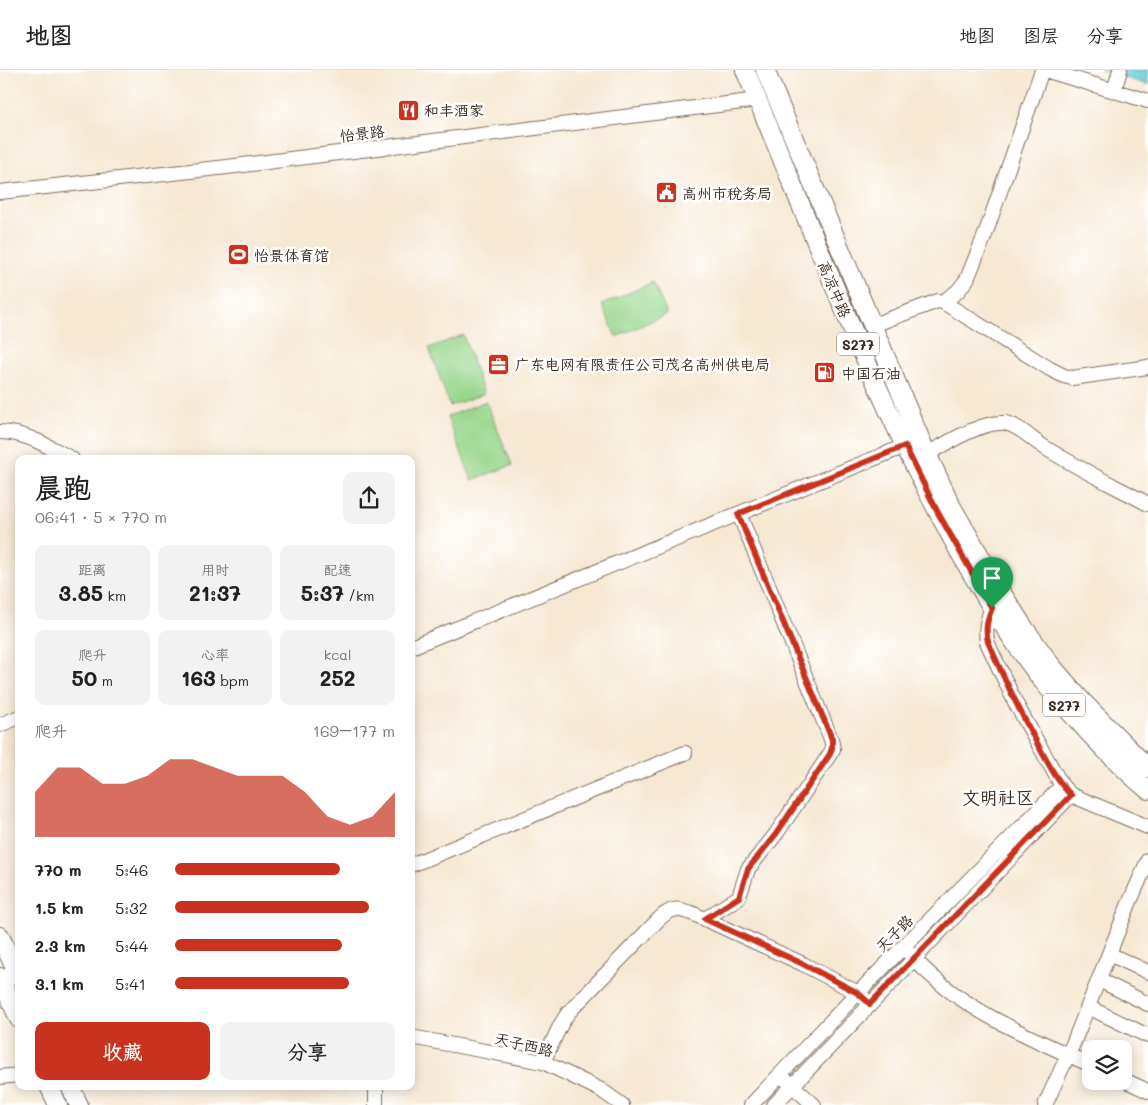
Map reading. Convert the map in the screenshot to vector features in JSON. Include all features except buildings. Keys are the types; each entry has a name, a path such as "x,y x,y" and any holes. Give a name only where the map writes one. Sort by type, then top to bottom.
{"main road":[{"name":"高凉中路","path":"745,70 858,346 937,511 999,604 1041,680 1133,778 1148,790"},
{"name":"高凉中路","path":"765,70 927,454 974,548 999,604 1082,701 1148,768"},
{"path":"0,936 15,968"},
{"path":"0,977 15,1010"},
{"path":"51,1090 58,1105"},
{"path":"72,1090 79,1105"}],"street":[{"path":"873,326 931,303 943,302 964,286 986,235 1043,70 1117,81 1148,101"},
{"name":"怡景路","path":"0,192 228,167 758,100"},
{"path":"943,302 1064,376 1072,378 1148,367"},
{"path":"927,454 982,426 1006,423 1012,425 1044,448 1148,504"},
{"path":"0,432 20,434 64,455"},
{"path":"415,649 905,446"},
{"path":"705,919 739,897 748,869 776,834 830,754 832,748 832,739 738,514"},
{"path":"999,604 986,624 988,642 1016,704 1067,790 1148,827"},
{"path":"0,725 15,718"},
{"path":"415,863 685,754"},
{"path":"774,1105 914,959 1067,790"},
{"name":"天子路","path":"751,1105 903,947 1067,790"},
{"path":"1045,1105 1088,1007 1148,860"},
{"path":"543,1062 568,1013 664,914 677,908 803,964 858,993 870,1004"},
{"path":"903,947 938,983 977,1009 1082,1061"},
{"path":"1109,954 1148,972"},
{"path":"1099,980 1148,1004"},
{"path":"1088,1007 1148,1036"},
{"name":"天子西路","path":"415,1039 543,1062 601,1090 622,1105"},
{"path":"780,1074 814,1105"},
{"path":"0,1077 15,1075"},
{"path":"1132,1084 1148,1091"},
{"path":"376,1090 376,1105"}],"green space":[{"path":"653,282 667,314 616,337 602,305"},
{"path":"463,335 484,394 450,406 429,348"},
{"path":"486,401 512,465 472,480 447,417"}],"water":[{"path":"1100,70 1148,70 1148,85"}],"place":[{"name":"和丰酒家","path":"408,110"},
{"name":"高州市税务局","path":"666,193"},
{"name":"怡景体育馆","path":"238,255"},
{"name":"广东电网有限责任公司茂名高州供电局","path":"499,364"},
{"name":"中国石油","path":"825,373"}],"district":[{"name":"文明社区","path":"998,797"}],"route":[{"path":"905,446 937,511 992,608 986,624 988,642 1016,704 1051,769 1062,786 1071,795 1055,813 870,1004 858,993 803,964 705,919 738,899 748,869 776,834 830,754 833,743 738,514 905,446"}]}
